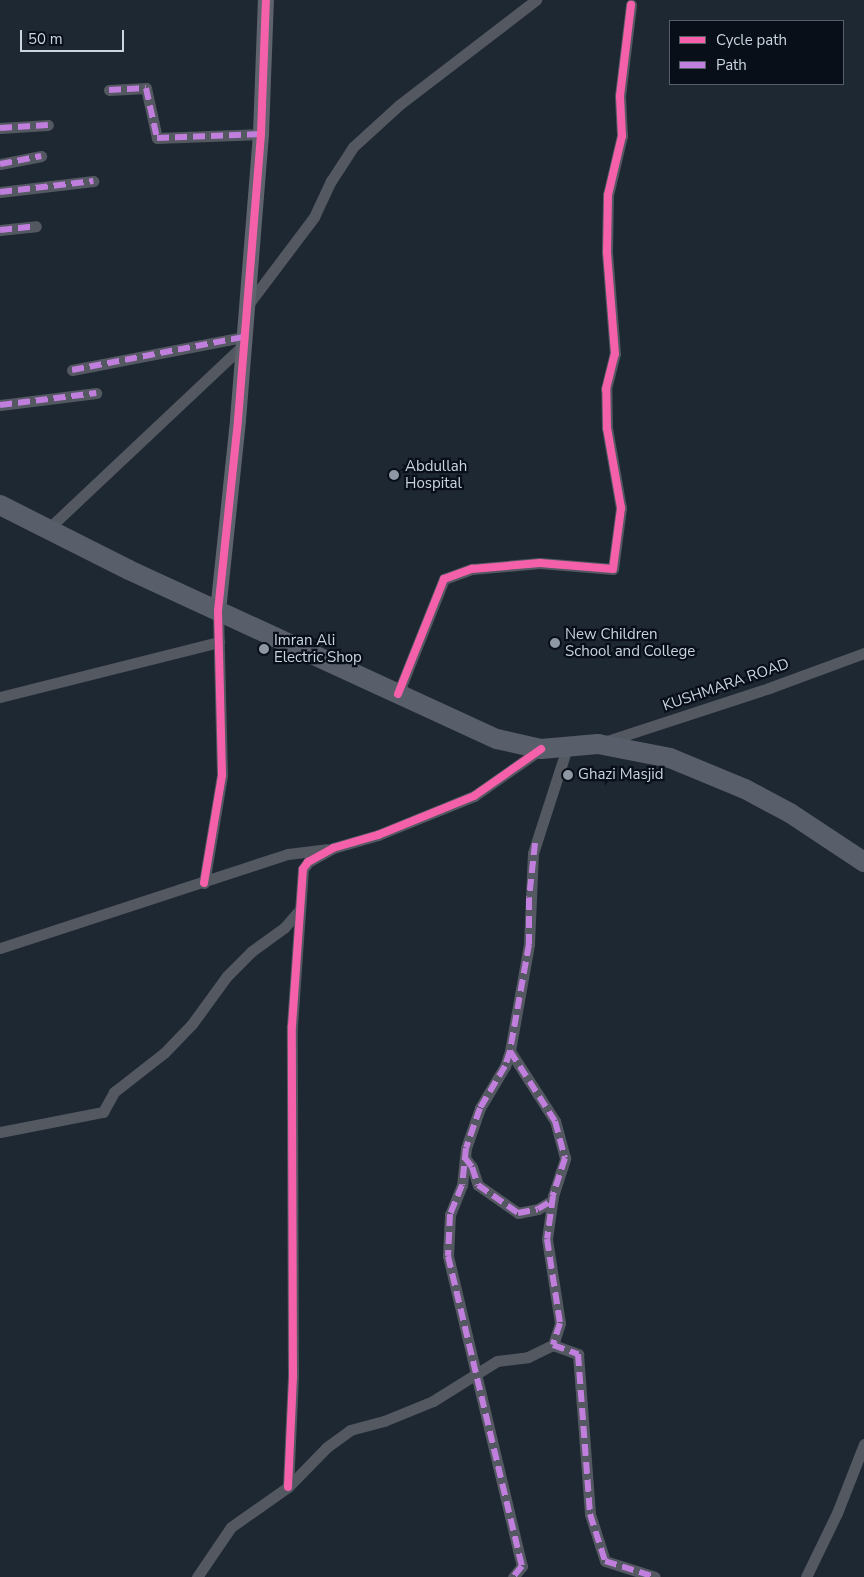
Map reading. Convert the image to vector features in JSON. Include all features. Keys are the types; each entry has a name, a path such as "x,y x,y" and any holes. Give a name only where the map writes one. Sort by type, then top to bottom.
{"highway":[{"path":"0,504 218,611 497,739 541,749 598,744 670,758 745,789 790,813 864,862"}],"street":[{"path":"204,883 222,775 218,611 244,341 261,134 266,0"},
{"path":"246,308 314,217 331,181 353,147 399,105 536,0"},
{"path":"398,694 444,579 472,568 540,563 613,569 621,508 606,428 606,389 615,354 607,252 608,195 622,136 620,96 631,5"},
{"path":"109,90 146,88 157,138 261,134"},
{"path":"0,128 48,126"},
{"path":"0,164 41,156"},
{"path":"0,192 93,181"},
{"path":"0,230 36,226"},
{"path":"72,370 244,341"},
{"path":"48,529 244,341"},
{"path":"0,405 96,393"},
{"path":"0,697 219,642"},
{"name":"KUSHMARA ROAD","path":"598,744 769,688 864,653"},
{"path":"513,1577 522,1566 448,1256 450,1214 462,1185 465,1158 480,1108 505,1066 510,1051 529,944 529,898 535,843 567,748"},
{"path":"0,948 204,883 288,854 333,848 378,835 474,796 541,749"},
{"path":"288,1487 293,1377 292,1026 299,910 303,869 308,862 333,848"},
{"path":"0,1132 103,1112 114,1092 164,1053 192,1024 228,976 252,951 284,928 299,910"},
{"path":"197,1577 231,1527 288,1487 309,1469 327,1447 350,1430 384,1421 433,1400 497,1361 528,1357 553,1344 560,1322 546,1239 553,1200 565,1158 554,1121 510,1051"},
{"path":"465,1158 472,1167 478,1185 518,1213 538,1209 553,1200"},
{"path":"553,1344 578,1354 590,1514 604,1561 656,1577"},
{"path":"806,1577 837,1513 864,1444"}],"marked path":[{"path":"109,90 146,88 157,138 261,134"},
{"path":"0,128 48,125"},
{"path":"0,164 41,156"},
{"path":"0,192 93,181"},
{"path":"0,230 36,226"},
{"path":"72,370 244,337"},
{"path":"0,405 96,393"},
{"path":"535,843 529,898 529,944 510,1051 555,1121 565,1158 553,1196 547,1239 560,1323 553,1345 578,1354 590,1514 605,1561 655,1577"},
{"path":"510,1051 505,1066 480,1108 466,1148 462,1185 450,1214 448,1256 522,1566 513,1577"},
{"path":"465,1158 472,1167 478,1185 518,1213 538,1209 553,1200"}],"cycle path":[{"path":"204,883 222,775 218,611 238,420 261,134 266,0"},
{"path":"398,694 444,579 472,569 540,563 613,569 621,508 607,428 606,389 615,354 607,252 608,195 622,136 620,96 631,5"},
{"path":"288,1487 293,1377 292,1026 303,869 308,862 333,848 378,835 474,796 541,749"}],"place":[{"name":"Abdullah Hospital","path":"394,475"},
{"name":"New Children School and College","path":"555,643"},
{"name":"Imran Ali Electric Shop","path":"264,649"},
{"name":"Ghazi Masjid","path":"568,775"}]}
